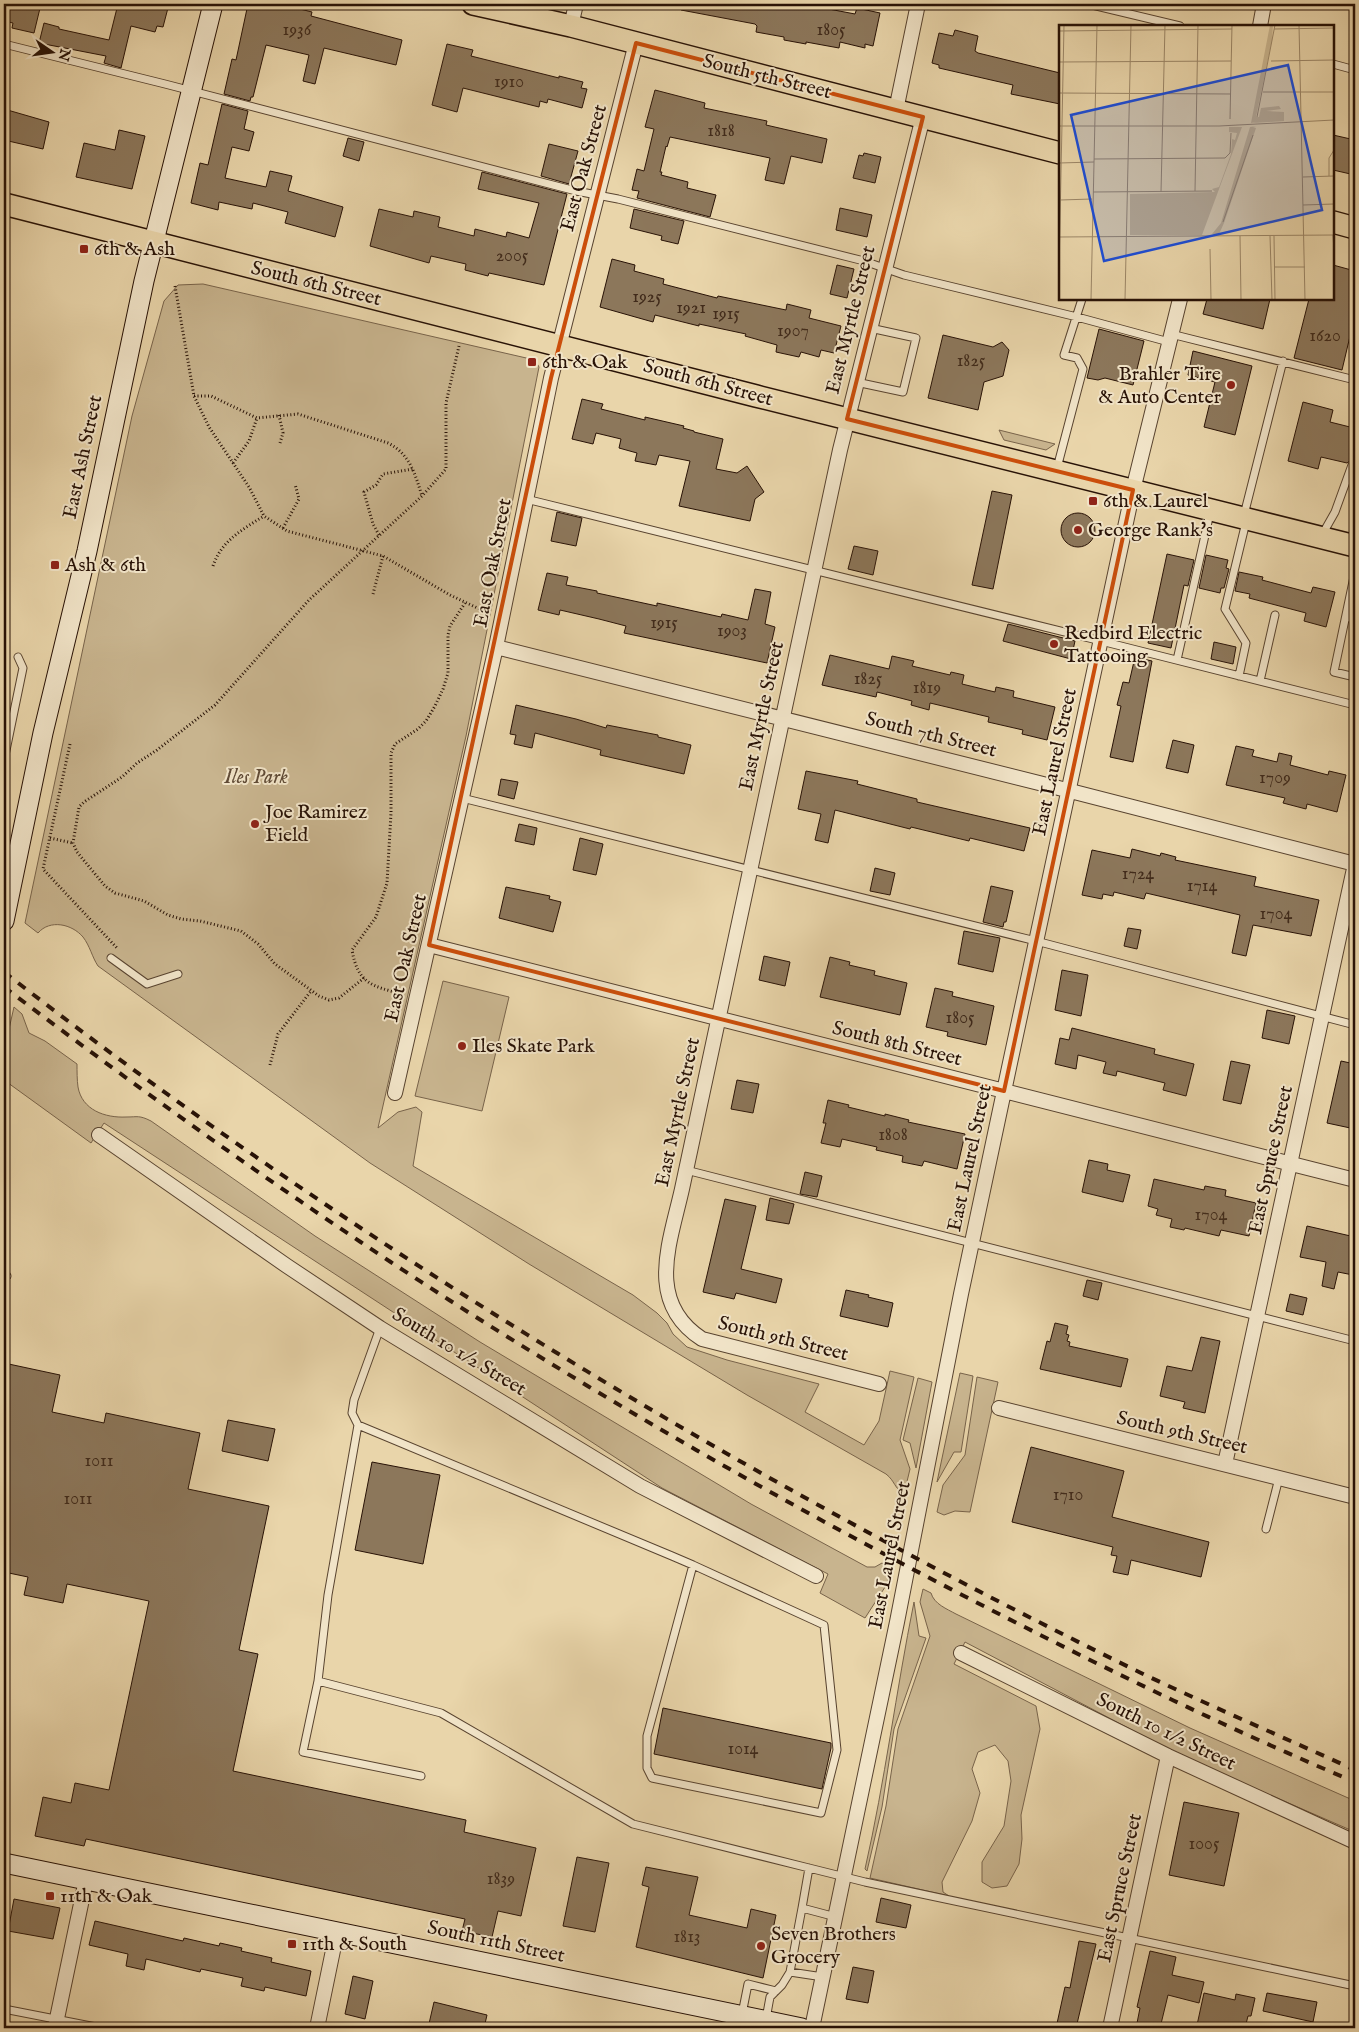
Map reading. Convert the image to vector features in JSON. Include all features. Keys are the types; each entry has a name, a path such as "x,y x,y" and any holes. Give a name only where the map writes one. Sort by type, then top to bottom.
{"main road":[{"name":"South 5th Street","path":"473,4 571,26 1059,153"},
{"name":"South 6th Street","path":"4,204 559,344 847,419 1355,546"},
{"path":"1334,222 1355,228"}],"street":[{"name":"East Ash Street","path":"4,921 43,733 85,558 153,243 214,4"},
{"path":"571,26 576,4"},
{"path":"896,110 918,4"},
{"path":"1260,25 1264,4"},
{"name":"East Oak Street","path":"395,1093 496,647 559,344 636,43"},
{"name":"East Myrtle Street","path":"682,1324 672,1306 665,1279 666,1262 847,419 923,117"},
{"name":"East Laurel Street","path":"812,2028 897,1622 1004,1091 1133,490 1180,300"},
{"name":"South 7th Street","path":"496,647 1070,790 1355,864"},
{"name":"East Spruce Street","path":"1225,1464 1355,864"},
{"name":"South 8th Street","path":"429,946 1355,1180"},
{"name":"South 10 1/2 Street","path":"98,1135 279,1261 380,1328 640,1486 816,1576"},
{"name":"South 9th Street","path":"682,1324 702,1339 878,1384"},
{"name":"South 9th Street","path":"999,1408 1355,1497"},
{"name":"South 10 1/2 Street","path":"961,1654 1168,1756 1355,1842"},
{"name":"East Spruce Street","path":"1110,2028 1168,1756"},
{"name":"South 11th Street","path":"4,1864 802,2028"},
{"path":"56,2024 86,1880"},
{"path":"317,2028 337,1931"}],"lane":[{"path":"1088,4 1176,25"},
{"path":"4,44 597,196 618,199 864,261 884,269 1077,317 1283,361 1355,380"},
{"path":"1334,64 1355,70"},
{"path":"1056,471 1083,369 1077,358 1064,355 1082,300"},
{"path":"856,382 904,392 916,338 870,328"},
{"path":"1239,676 1246,643 1225,609 1283,361"},
{"path":"1320,537 1335,512 1352,465"},
{"path":"526,499 1355,705"},
{"path":"1177,660 1211,510"},
{"path":"1355,572 1334,672 1355,677"},
{"path":"1260,681 1275,615"},
{"path":"1346,617 1355,619"},
{"path":"4,760 23,668 18,657"},
{"path":"462,798 1036,941 1355,1025"},
{"path":"111,958 147,984 178,974"},
{"path":"686,1170 1355,1341"},
{"path":"380,1328 354,1400 352,1413 358,1425 328,1595 318,1681 303,1752 420,1776"},
{"path":"358,1425 693,1565 824,1625 838,1750 821,1813 652,1778 647,1768 647,1736 693,1565"},
{"path":"1266,1530 1279,1477"},
{"path":"318,1681 441,1713 633,1824 844,1877 1355,1986"},
{"path":"766,2021 770,1998 790,1972 809,1868"},
{"path":"802,1908 836,1917"},
{"path":"790,1972 823,1978"},
{"path":"742,2016 748,1984 776,1991"},
{"path":"4,2009 56,2024 101,2028"}],"path":[{"path":"175,286 194,396 209,427 249,487 264,516 283,528 384,556 465,603 490,613"},
{"path":"364,978 339,998 329,1000 311,991 275,964 258,944 241,931 200,921 181,919 168,915 144,901 115,893 105,886 81,857 73,843 79,807 122,777 136,763 157,750 215,705 309,600 422,496 446,468 446,403 459,346"},
{"path":"194,396 216,398 257,418 298,414 388,443 402,452 413,469 422,496"},
{"path":"279,415 283,433 280,443"},
{"path":"233,464 249,441 257,418"},
{"path":"379,535 370,518 364,492 376,486 383,474 413,469"},
{"path":"283,528 299,499 295,484"},
{"path":"213,566 217,554 239,531 264,516"},
{"path":"373,594 384,556"},
{"path":"402,994 371,986 354,960 352,950 376,917 387,883 391,813 390,753 395,744 418,729 426,721 435,706 448,673 448,636 450,626 465,603"},
{"path":"70,744 44,869 120,951"},
{"path":"50,838 73,843"},
{"path":"270,1065 278,1034 311,991"}],"highlighted area":[{"path":"636,43 923,117 847,419 1133,490 1004,1091 429,945 551,378"}],"green space":[{"name":"Iles Park","path":"203,284 535,360 539,367 466,736 378,1128 398,1112 416,1107 422,1112 413,1166 633,1295 657,1313 667,1323 673,1334 687,1347 727,1360 819,1384 805,1412 864,1445 879,1421 890,1371 914,1377 900,1440 910,1469 904,1494 886,1474 747,1395 529,1264 370,1163 98,966 83,937 73,929 67,926 55,925 49,926 38,933 25,923 132,416 164,301 178,285"},
{"path":"999,430 1055,444 1046,450 1004,440"},
{"name":"Iles Skate Park","path":"443,981 509,997 482,1111 415,1096"},
{"path":"14,1007 22,1014 29,1033 45,1041 77,1064 80,1095 89,1107 110,1116 138,1117 151,1121 315,1236 480,1342 751,1504 867,1567 875,1567 882,1563 891,1568 887,1584 865,1618 820,1593 828,1574 662,1488 104,1123 91,1143 4,1080 4,1051"},
{"path":"960,1373 973,1376 961,1452 954,1452 937,1482"},
{"path":"977,1377 998,1382 970,1512 955,1511 944,1515 937,1512 943,1485 965,1455"},
{"path":"918,1378 932,1382 916,1468 910,1443 903,1440"},
{"path":"923,1589 931,1593 941,1606 956,1614 1190,1728 1355,1801 1355,1832 1185,1758 965,1642 954,1664 1036,1706 1040,1729 1021,1815 1022,1839 1019,1864 1007,1886 992,1888 982,1882 982,1862 1004,1826 1011,1781 1008,1761 995,1745 978,1752 972,1769 980,1793 972,1821 942,1882 943,1892 949,1896 870,1878 886,1806 898,1729 930,1636 920,1602"},
{"path":"914,1602 919,1636 926,1638 894,1729 882,1807 867,1871 865,1869 879,1803"}],"building":[{"path":"4,4 41,4 34,33 12,28 13,23 4,21"},
{"path":"118,4 169,4 163,27 157,26 155,32 131,26 121,68 104,63 106,56 39,43 44,23 59,27 59,29 109,40"},
{"path":"248,4 272,4 292,7 312,12 311,16 402,40 396,65 324,48 315,84 303,81 309,55 266,45 253,97 251,97 250,101 224,94 232,59 236,60"},
{"path":"681,4 814,4 813,6 855,14 857,8 880,13 873,46 865,44 865,48 840,42 839,48 784,40 784,37 756,32 757,26 755,24 681,10"},
{"path":"955,30 978,36 975,51 978,53 1059,73 1059,104 1011,94 1013,85 939,68 939,65 932,63 939,33 953,36"},
{"path":"447,44 473,50 471,56 559,78 559,76 583,82 581,88 587,89 582,108 548,99 547,103 540,101 539,107 463,88 457,112 432,105"},
{"path":"655,90 705,103 704,108 767,121 766,125 827,139 822,163 791,156 784,184 765,180 770,158 670,137 666,146 661,175 688,182 687,188 716,195 710,217 637,198 639,191 632,190 637,169 644,171 654,129 645,127"},
{"path":"222,104 248,111 244,129 254,132 249,151 232,147 225,178 266,187 270,171 292,176 288,191 343,207 335,237 285,223 288,212 253,203 252,209 219,202 218,210 191,203 200,163 208,165"},
{"path":"4,109 49,122 43,149 4,140"},
{"path":"119,130 145,136 132,189 76,177 84,143 115,150"},
{"path":"1334,135 1355,140 1355,175 1334,170"},
{"path":"348,138 364,142 359,161 343,156"},
{"path":"549,144 578,151 569,184 541,176"},
{"path":"864,153 881,157 875,183 853,178 859,155 863,156"},
{"path":"482,172 567,194 544,285 489,273 488,276 465,270 466,264 431,256 429,263 370,246 379,209 413,217 414,211 440,217 438,227 474,236 475,229 506,237 507,232 529,238 539,203 478,189"},
{"path":"840,208 872,215 867,237 836,230"},
{"path":"634,209 684,221 678,244 661,240 662,236 630,228"},
{"path":"612,259 635,265 634,271 664,279 663,284 717,298 718,296 786,310 787,304 811,310 809,318 841,326 834,353 821,350 819,357 801,352 799,357 776,352 777,345 745,336 746,334 699,324 699,326 655,315 653,322 600,307"},
{"path":"837,265 854,269 847,298 830,294"},
{"path":"1334,265 1355,271 1355,315 1342,370 1294,358 1309,300 1334,300"},
{"path":"1207,300 1270,300 1263,329 1203,314"},
{"path":"1099,329 1144,341 1133,385 1105,378 1098,380 1087,378"},
{"path":"943,335 993,347 1002,342 1009,350 1003,376 984,382 978,410 928,398"},
{"path":"1193,351 1252,366 1235,435 1204,427 1215,382 1188,375"},
{"path":"582,399 603,404 601,409 645,420 645,417 684,426 683,428 694,432 723,439 716,469 737,473 747,466 764,492 755,499 750,521 679,506 690,461 659,455 656,465 635,461 637,453 619,448 621,439 596,433 593,444 572,439"},
{"path":"1303,402 1333,410 1330,422 1354,428 1351,440 1355,441 1355,461 1351,460 1347,463 1321,457 1318,469 1288,461"},
{"path":"992,491 1012,495 993,589 972,585"},
{"path":"557,512 582,518 576,546 551,541"},
{"path":"1078,513 1090,518 1095,530 1090,542 1078,547 1066,542 1061,530 1066,518"},
{"path":"854,546 878,551 873,575 848,569"},
{"path":"1167,554 1194,560 1188,586 1184,585 1171,648 1148,643"},
{"path":"1206,555 1228,560 1226,568 1229,569 1224,588 1221,588 1220,593 1199,588"},
{"path":"1239,572 1263,577 1262,580 1311,593 1313,587 1335,592 1326,627 1304,621 1306,613 1249,598 1250,594 1235,591"},
{"path":"547,573 568,577 566,585 597,591 597,593 657,606 657,603 721,617 722,614 748,620 755,589 771,592 765,624 775,627 767,663 624,633 626,626 599,619 560,610 559,615 538,610"},
{"path":"1008,624 1075,641 1071,659 1003,641"},
{"path":"1214,642 1236,647 1233,664 1211,659"},
{"path":"830,655 889,669 892,656 914,661 912,666 950,675 951,672 964,675 962,684 995,692 996,687 1014,691 1013,697 1055,707 1047,740 1022,734 1023,730 988,722 989,717 930,703 929,710 911,705 912,701 877,692 876,697 822,685"},
{"path":"1135,657 1152,661 1133,762 1110,757 1121,706 1117,705 1123,682 1129,683"},
{"path":"516,705 606,728 607,725 658,735 658,737 691,745 684,774 600,755 601,750 535,733 532,748 514,744 516,735 510,734"},
{"path":"1173,740 1194,745 1188,773 1166,768"},
{"path":"1236,746 1254,750 1252,756 1277,762 1279,753 1292,756 1290,765 1328,775 1329,771 1346,775 1337,812 1307,804 1306,809 1283,803 1285,798 1226,785"},
{"path":"806,771 858,781 857,784 917,799 917,802 1030,828 1024,851 970,838 969,841 911,827 910,829 835,810 828,843 815,840 821,814 798,809"},
{"path":"501,779 518,782 514,799 498,795"},
{"path":"519,824 537,828 534,845 515,841"},
{"path":"580,838 603,844 596,875 573,870"},
{"path":"1132,849 1160,856 1161,853 1176,857 1175,860 1256,877 1254,886 1319,900 1311,936 1253,925 1246,956 1232,953 1240,915 1146,893 1144,899 1114,892 1113,896 1103,894 1102,899 1082,895 1092,850 1130,858"},
{"path":"875,868 895,873 890,895 870,891"},
{"path":"991,886 1013,891 1006,922 1004,922 1003,927 983,922"},
{"path":"506,887 550,896 549,899 561,902 553,932 499,918"},
{"path":"1128,928 1141,930 1137,949 1124,946"},
{"path":"964,931 1000,938 993,972 958,964"},
{"path":"764,956 790,962 785,986 759,980"},
{"path":"830,957 850,962 849,965 875,971 874,975 907,983 900,1015 820,997"},
{"path":"1062,970 1088,975 1081,1016 1055,1010"},
{"path":"935,988 953,992 952,996 994,1006 986,1045 947,1036 948,1032 926,1027"},
{"path":"1267,1010 1295,1016 1289,1044 1262,1038"},
{"path":"1072,1028 1155,1049 1154,1054 1194,1064 1186,1096 1163,1090 1165,1083 1117,1071 1116,1076 1103,1073 1106,1062 1078,1055 1076,1069 1055,1064 1060,1038 1069,1040"},
{"path":"1231,1061 1250,1065 1241,1104 1223,1100"},
{"path":"1341,1061 1355,1064 1355,1129 1327,1123"},
{"path":"737,1080 759,1084 753,1113 731,1109"},
{"path":"828,1100 849,1105 848,1107 909,1120 908,1122 965,1134 957,1169 924,1161 922,1166 902,1162 903,1156 876,1150 877,1147 842,1139 840,1147 821,1143 826,1123 823,1123"},
{"path":"1089,1160 1108,1164 1107,1170 1130,1175 1123,1202 1082,1192"},
{"path":"805,1172 822,1176 817,1197 800,1194"},
{"path":"1154,1179 1204,1190 1205,1186 1226,1190 1225,1196 1256,1203 1249,1236 1221,1230 1219,1236 1185,1228 1184,1230 1170,1227 1172,1219 1156,1215 1158,1209 1148,1206"},
{"path":"770,1198 794,1204 789,1224 766,1220"},
{"path":"725,1199 756,1206 741,1269 782,1279 776,1303 736,1293 734,1299 703,1292"},
{"path":"1307,1226 1355,1237 1355,1266 1353,1275 1338,1272 1334,1289 1322,1286 1326,1262 1300,1257"},
{"path":"1087,1280 1102,1283 1098,1300 1083,1296"},
{"path":"846,1290 893,1303 888,1327 840,1316"},
{"path":"1290,1294 1307,1298 1303,1315 1286,1311"},
{"path":"1055,1323 1068,1326 1066,1334 1069,1335 1067,1341 1070,1342 1069,1346 1128,1359 1121,1387 1040,1369 1047,1341 1050,1342"},
{"path":"1201,1337 1220,1341 1205,1413 1183,1408 1185,1402 1160,1396 1167,1366 1192,1371"},
{"path":"4,1363 60,1375 52,1412 104,1423 106,1413 200,1433 188,1489 269,1506 239,1650 258,1654 233,1771 466,1820 464,1832 536,1848 521,1916 498,1911 492,1937 462,1931 465,1919 86,1839 84,1846 35,1836 43,1797 71,1803 75,1783 109,1790 149,1601 67,1584 63,1603 24,1595 28,1577 4,1572"},
{"path":"228,1420 275,1429 268,1461 222,1451"},
{"path":"1031,1447 1124,1471 1112,1517 1209,1542 1201,1577 1131,1560 1128,1575 1113,1572 1117,1556 1111,1555 1113,1547 1012,1522"},
{"path":"372,1462 440,1475 423,1564 355,1550"},
{"path":"663,1708 831,1743 822,1789 654,1754"},
{"path":"1184,1802 1239,1813 1224,1886 1169,1875"},
{"path":"577,1857 609,1863 595,1932 563,1926"},
{"path":"646,1867 698,1877 689,1915 747,1928 751,1909 776,1915 763,1978 636,1947 649,1887 642,1885"},
{"path":"881,1898 911,1905 906,1928 876,1922"},
{"path":"14,1899 60,1908 53,1939 8,1931"},
{"path":"95,1921 183,1941 184,1938 219,1946 220,1943 242,1948 241,1951 272,1958 271,1962 311,1971 306,1996 265,1987 264,1991 241,1986 243,1978 201,1969 200,1972 146,1959 144,1970 126,1966 128,1954 89,1945"},
{"path":"1079,1941 1096,1944 1076,2028 1056,2028 1065,1987 1070,1988"},
{"path":"1150,1951 1176,1957 1172,1975 1204,1982 1199,2003 1168,1995 1160,2028 1136,2028 1140,2008 1137,2007"},
{"path":"853,1967 874,1971 868,2003 846,1999"},
{"path":"353,1976 373,1981 365,2019 345,2014"},
{"path":"1204,1993 1235,2000 1236,1994 1255,1998 1251,2016 1248,2016 1245,2028 1212,2028 1197,2025"},
{"path":"1267,1993 1317,2002 1313,2022 1263,2011"},
{"path":"434,2002 487,2015 484,2028 428,2028"}],"railway":[{"path":"4,972 137,1072 273,1169 412,1262 554,1351 697,1437 843,1519 990,1597 1139,1672 1355,1770"},
{"path":"4,987 137,1086 341,1229 479,1319 718,1463 832,1526 1048,1639 1222,1723 1355,1782"}],"place":[{"name":"6th & Ash","path":"84,249"},
{"name":"6th & Oak","path":"532,362"},
{"name":"Brahler Tire & Auto Center","path":"1231,385"},
{"name":"6th & Laurel","path":"1093,501"},
{"name":"George Rank's","path":"1078,530"},
{"name":"Ash & 6th","path":"55,565"},
{"name":"Redbird Electric Tattooing","path":"1054,644"},
{"name":"Joe Ramirez Field","path":"255,824"},
{"name":"Iles Skate Park","path":"462,1046"},
{"name":"11th & Oak","path":"50,1896"},
{"name":"11th & South","path":"292,1944"},
{"name":"Seven Brothers Grocery","path":"761,1946"}]}
